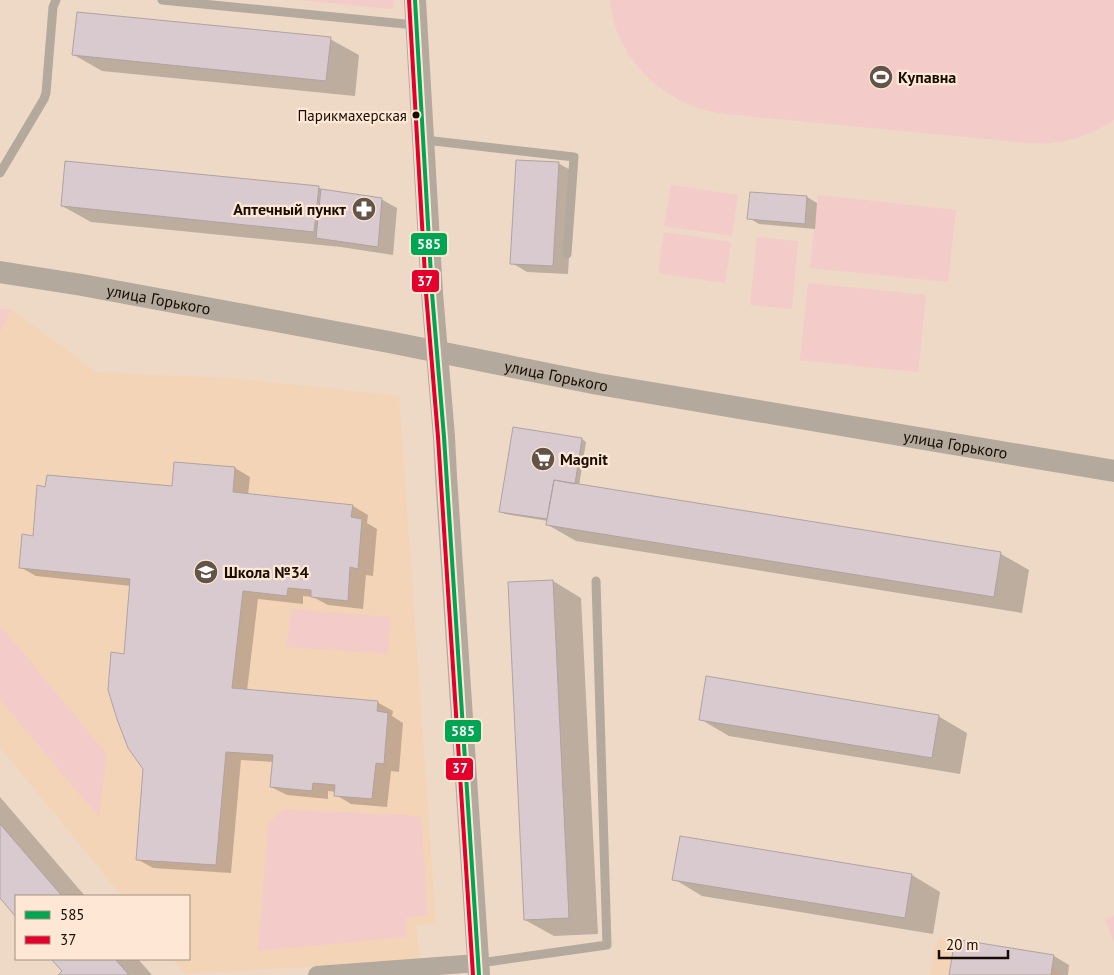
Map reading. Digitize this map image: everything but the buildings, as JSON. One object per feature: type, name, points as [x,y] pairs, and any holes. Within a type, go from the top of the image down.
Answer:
[{"type":"street","points":[[317,975],[478,969],[415,0]]},
{"type":"street","name":"улица Горького","points":[[0,272],[82,284],[598,384],[1114,472]]},
{"type":"lane","points":[[0,173],[46,93],[53,7],[56,0]]},
{"type":"lane","points":[[162,0],[416,25]]},
{"type":"lane","points":[[272,0],[272,11]]},
{"type":"lane","points":[[423,140],[574,157],[567,254]]},
{"type":"lane","points":[[478,969],[607,945],[596,581]]},
{"type":"shaded area","points":[[297,0],[393,0],[393,9]]},
{"type":"shaded area","name":"Купавна","points":[[610,0],[1114,0],[1114,120],[1093,132],[1079,137],[1049,143],[1029,143],[725,114],[705,110],[670,95],[646,76],[627,52],[620,38],[614,23]]},
{"type":"shaded area","points":[[671,185],[738,195],[732,236],[664,226]]},
{"type":"shaded area","points":[[818,195],[956,210],[948,282],[810,268]]},
{"type":"shaded area","points":[[664,232],[731,242],[725,283],[658,273]]},
{"type":"shaded area","points":[[757,237],[798,241],[792,309],[750,305]]},
{"type":"shaded area","points":[[808,283],[926,295],[918,372],[800,360]]},
{"type":"shaded area","points":[[0,309],[11,309],[0,333]]},
{"type":"shaded area","name":"Школа №34","points":[[11,309],[96,372],[243,379],[399,396],[436,924],[416,926],[420,960],[185,974],[174,960],[190,960],[190,895],[121,895],[0,747],[0,333]]},
{"type":"shaded area","points":[[292,609],[391,617],[388,654],[286,647]]},
{"type":"shaded area","points":[[0,625],[107,754],[99,817],[0,700]]},
{"type":"shaded area","points":[[283,809],[421,816],[428,915],[406,918],[406,937],[258,951],[268,823]]},
{"type":"shaded area","points":[[1114,916],[1114,942],[1105,919]]},
{"type":"shaded area","points":[[940,937],[1054,955],[1053,965],[1060,975],[930,975],[934,951]]},
{"type":"transit line","name":"37","points":[[409,0],[426,293],[438,437],[473,975]]},
{"type":"transit line","name":"585","points":[[415,0],[432,293],[444,437],[479,975]]},
{"type":"place","name":"Купавна","points":[[881,77]]},
{"type":"place","name":"Парикмахерская","points":[[416,115]]},
{"type":"place","name":"Аптечный пункт","points":[[364,209]]},
{"type":"place","name":"Magnit","points":[[543,459]]},
{"type":"place","name":"Школа №34","points":[[206,572]]}]
